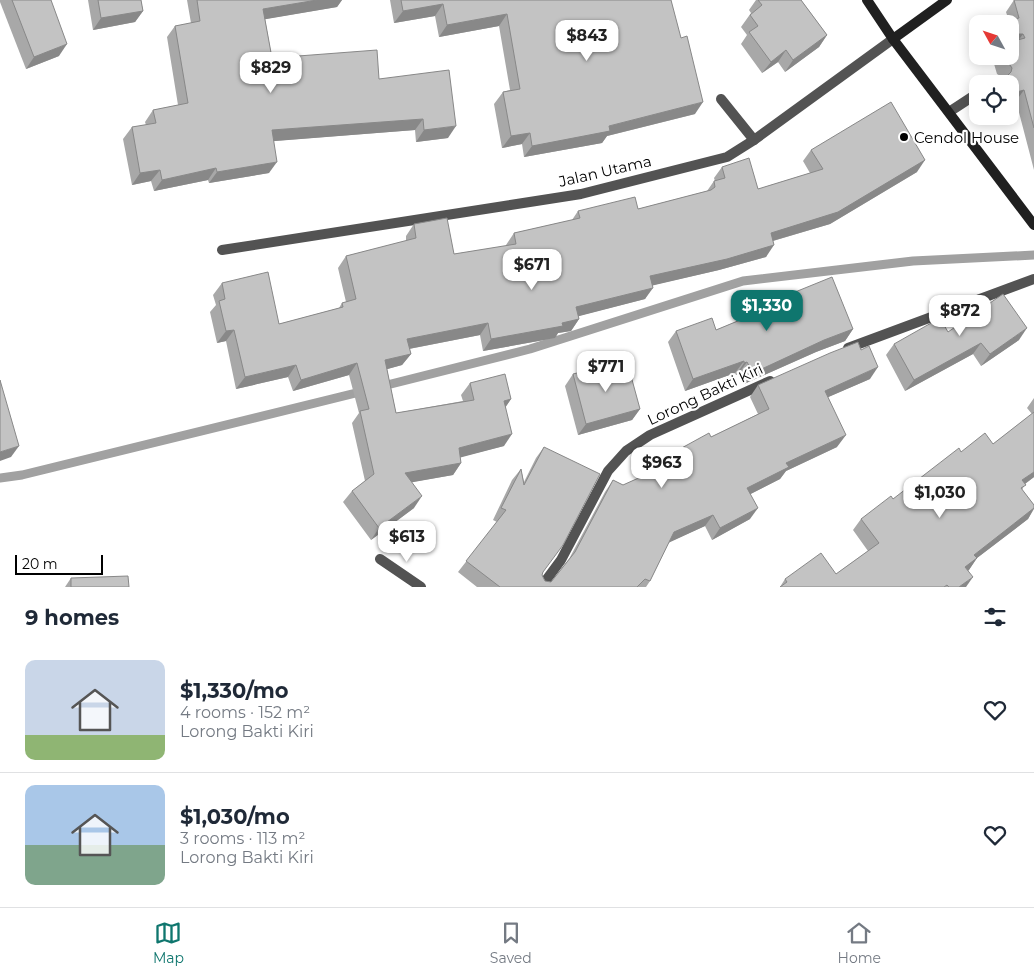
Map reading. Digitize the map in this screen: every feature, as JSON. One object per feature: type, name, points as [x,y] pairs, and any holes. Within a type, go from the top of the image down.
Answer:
[{"type":"main road","points":[[867,0],[893,39],[1034,225]]},
{"type":"main road","name":"Jalan Utama","points":[[893,39],[947,0]]},
{"type":"street","name":"Jalan Utama","points":[[222,250],[581,194],[727,157],[754,140],[893,39]]},
{"type":"street","points":[[721,99],[754,140]]},
{"type":"street","points":[[949,112],[969,99]]},
{"type":"street","points":[[838,352],[1034,279]]},
{"type":"street","name":"Lorong Bakti Kiri","points":[[541,587],[561,560],[608,471],[626,451],[650,435],[777,378]]},
{"type":"street","points":[[380,559],[421,587]]},
{"type":"building","points":[[12,0],[51,0],[67,44],[34,57]]},
{"type":"building","points":[[98,0],[141,0],[143,11],[101,18]]},
{"type":"building","points":[[197,0],[317,0],[263,9],[272,58],[377,50],[379,79],[449,70],[456,126],[424,130],[423,119],[272,130],[277,162],[217,172],[216,168],[162,180],[160,170],[140,173],[132,127],[156,123],[153,110],[188,103],[175,26],[200,21]]},
{"type":"building","points":[[401,0],[671,0],[681,38],[687,36],[703,102],[609,126],[610,131],[532,146],[530,133],[511,136],[503,92],[520,89],[507,14],[447,25],[443,4],[403,11]]},
{"type":"building","points":[[758,0],[801,0],[827,35],[793,60],[786,50],[771,62],[749,32],[758,26],[750,15],[762,5]]},
{"type":"building","points":[[1014,0],[1034,0],[1034,128],[1024,90],[1019,91],[1019,75],[1008,75],[1012,68],[1010,65],[1019,65],[1019,40],[1025,38],[1023,34],[1019,34],[1018,15]]},
{"type":"building","points":[[891,102],[925,160],[838,212],[771,233],[774,245],[727,259],[650,276],[653,288],[576,307],[579,319],[562,323],[563,326],[491,339],[488,323],[407,339],[411,354],[385,360],[396,413],[474,400],[470,383],[505,374],[511,399],[504,401],[512,434],[459,448],[461,463],[405,473],[422,496],[379,528],[352,491],[374,474],[360,411],[369,409],[357,363],[301,380],[296,365],[245,377],[234,330],[226,331],[219,301],[225,299],[222,283],[268,272],[279,324],[343,307],[342,303],[356,299],[346,256],[416,238],[414,224],[447,218],[454,254],[516,244],[514,233],[580,218],[578,211],[635,197],[638,209],[711,190],[715,187],[714,181],[725,178],[722,167],[749,158],[758,189],[823,169],[811,150]]},
{"type":"building","points":[[832,277],[853,329],[824,340],[753,373],[747,362],[744,363],[744,361],[693,379],[676,331],[712,318],[716,330],[774,306],[773,301]]},
{"type":"building","points":[[1003,294],[1027,328],[990,354],[981,343],[914,380],[894,344],[940,318],[948,332]]},
{"type":"building","points":[[858,342],[861,350],[869,346],[878,367],[825,391],[846,435],[786,463],[789,467],[747,488],[758,508],[720,528],[713,515],[674,532],[650,581],[645,579],[637,587],[500,587],[466,561],[506,510],[501,508],[521,469],[524,485],[544,447],[600,474],[563,545],[543,572],[542,575],[545,581],[551,582],[575,552],[613,480],[623,485],[683,458],[678,450],[709,433],[711,437],[769,409],[758,385]]},
{"type":"building","points":[[613,364],[614,369],[628,365],[640,409],[586,424],[573,374]]},
{"type":"building","points":[[0,380],[19,446],[0,452]]},
{"type":"building","points":[[1034,412],[1034,472],[1022,480],[1026,485],[1021,488],[1034,505],[1034,508],[974,555],[977,558],[965,567],[973,577],[959,587],[949,587],[947,585],[944,587],[780,587],[787,582],[785,579],[821,553],[836,574],[879,543],[861,519],[891,496],[893,499],[959,448],[961,452],[985,433],[993,444]]},
{"type":"building","points":[[128,576],[129,587],[71,587],[71,578]]},
{"type":"waterway","points":[[379,387],[530,349],[743,281],[913,261],[1034,255]]},
{"type":"waterway","points":[[0,478],[22,475],[364,391]]},
{"type":"place","name":"Cendol House","points":[[904,137]]}]
